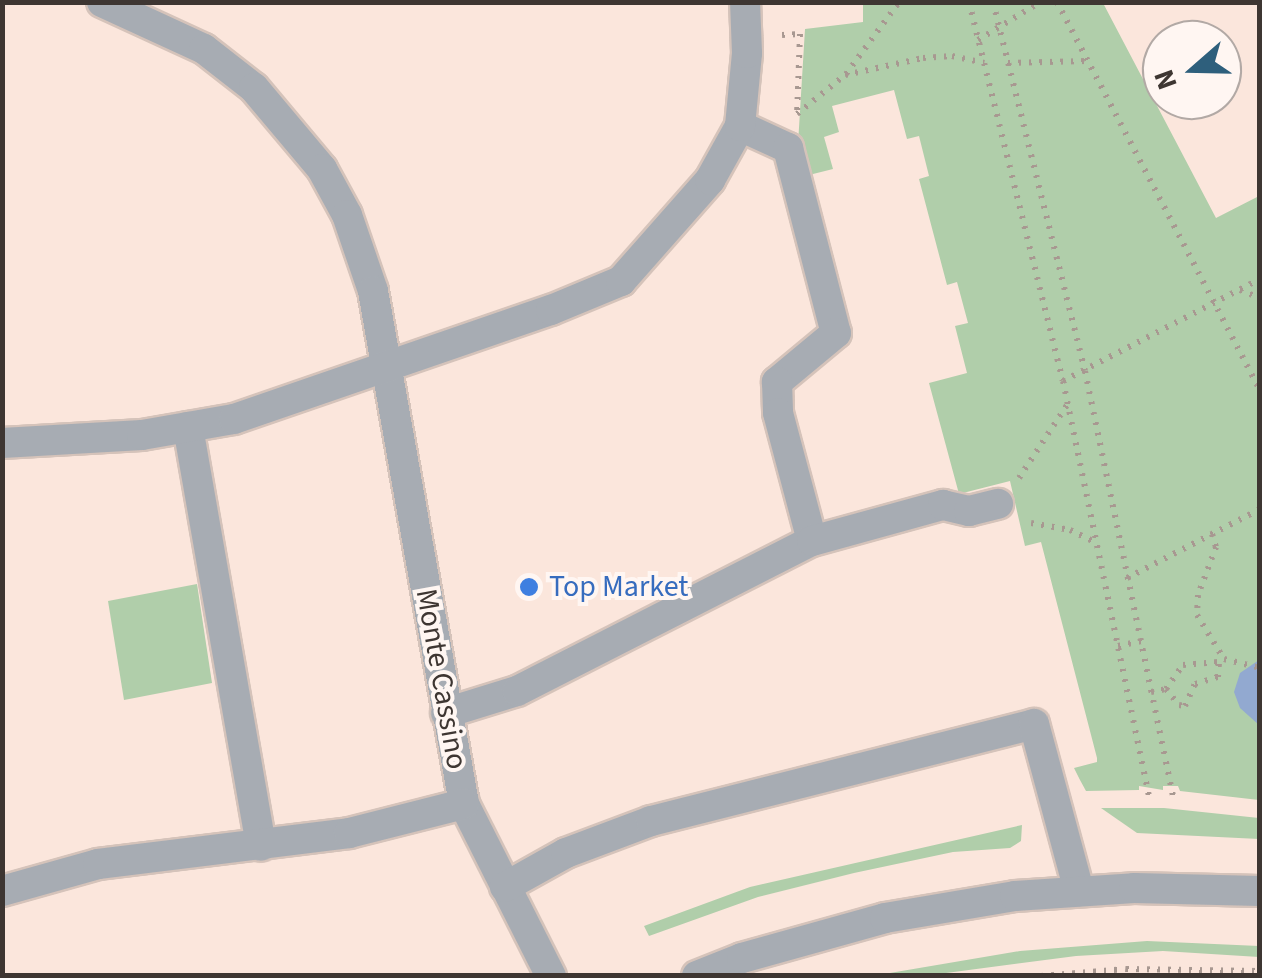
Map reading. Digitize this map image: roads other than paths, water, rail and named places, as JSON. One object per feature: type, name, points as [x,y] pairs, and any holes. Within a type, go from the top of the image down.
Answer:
[{"type":"street","name":"Monte Cassino","points":[[102,2],[204,49],[254,88],[322,169],[363,253],[464,804],[551,976]]},
{"type":"street","points":[[2,443],[142,435],[234,419],[552,310],[621,281],[710,180],[740,126],[745,2]]},
{"type":"street","points":[[740,126],[788,148],[836,332],[777,382],[778,413],[812,541]]},
{"type":"street","points":[[188,427],[261,846]]},
{"type":"street","points":[[446,713],[517,691],[812,541],[943,505],[970,511],[998,504]]},
{"type":"street","points":[[505,887],[566,852],[650,822],[1034,724],[1079,891]]},
{"type":"street","points":[[2,891],[98,864],[349,834],[464,804]]},
{"type":"street","points":[[697,976],[742,958],[885,918],[1015,896],[1185,887],[1260,891]]},
{"type":"water","points":[[1260,660],[1259,725],[1240,708],[1234,692],[1240,673]]},
{"type":"place","name":"Top Market","points":[[529,587]]}]
